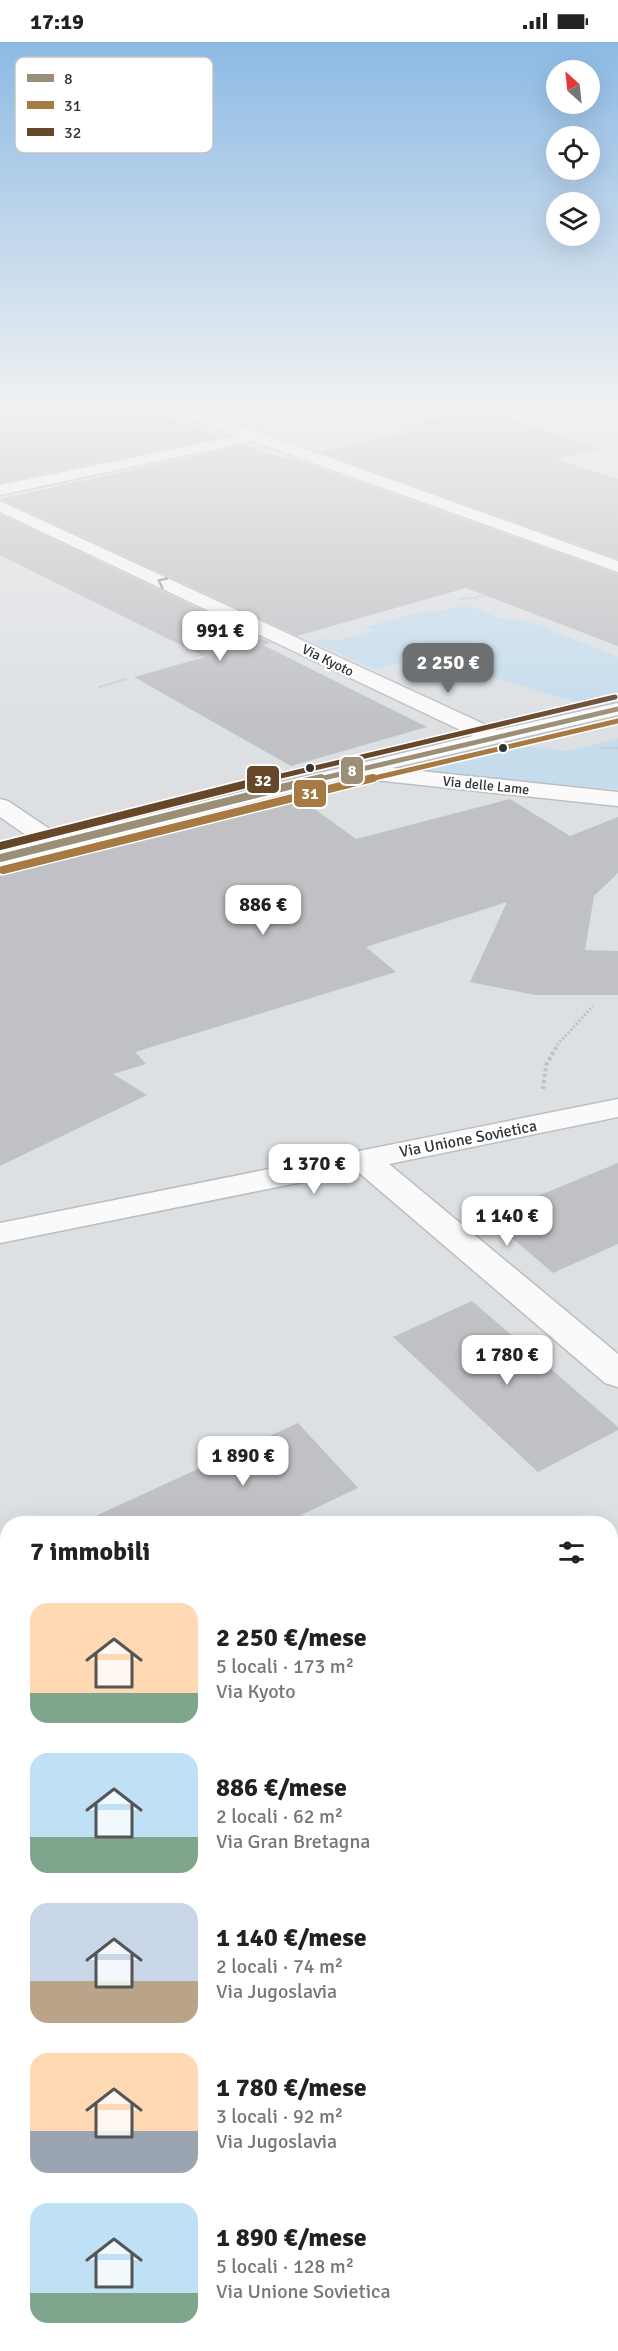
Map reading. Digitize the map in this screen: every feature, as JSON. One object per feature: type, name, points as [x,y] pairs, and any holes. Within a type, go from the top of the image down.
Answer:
[{"type":"street","name":"Via Kyoto","points":[[14,513],[493,737]]},
{"type":"street","points":[[466,513],[618,567]]},
{"type":"street","points":[[0,858],[354,770],[618,710]]},
{"type":"street","name":"Via delle Lame","points":[[354,770],[618,799]]},
{"type":"street","points":[[0,806],[56,844]]},
{"type":"street","name":"Via Unione Sovietica","points":[[0,1233],[618,1108]]},
{"type":"street","points":[[363,1159],[618,1374]]},
{"type":"path","points":[[459,599],[475,598],[593,559]]},
{"type":"path","points":[[99,687],[127,679]]},
{"type":"path","points":[[543,1092],[541,1078],[546,1058],[593,1006]]},
{"type":"shaded area","points":[[466,604],[503,619],[528,621],[618,657],[618,692],[577,702],[420,656],[376,670],[311,641],[322,639],[335,641],[375,630],[363,628],[428,610],[430,613]]},
{"type":"shaded area","points":[[618,739],[618,789],[413,773],[529,746],[565,751]]},
{"type":"building","points":[[30,513],[446,513],[618,574],[618,646],[466,588],[297,636]]},
{"type":"building","points":[[489,513],[618,513],[618,559]]},
{"type":"building","points":[[0,514],[271,643],[263,645],[427,727],[291,766],[134,677],[205,657],[0,555]]},
{"type":"building","points":[[298,797],[356,839],[510,799],[570,836],[618,817],[618,873],[594,896],[585,950],[618,951],[618,995],[535,995],[470,982],[507,902],[366,947],[396,972],[135,1052],[146,1064],[113,1074],[147,1095],[0,1166],[0,876]]},
{"type":"building","points":[[618,1163],[618,1244],[553,1273],[487,1217]]},
{"type":"building","points":[[472,1301],[618,1427],[618,1430],[538,1472],[393,1337]]},
{"type":"building","points":[[298,1423],[358,1488],[299,1516],[95,1516]]},
{"type":"transit line","name":"32","points":[[0,846],[350,758],[615,697]]},
{"type":"transit line","name":"8","points":[[0,858],[353,770],[618,709]]},
{"type":"transit line","name":"31","points":[[3,870],[356,782],[618,721]]}]
